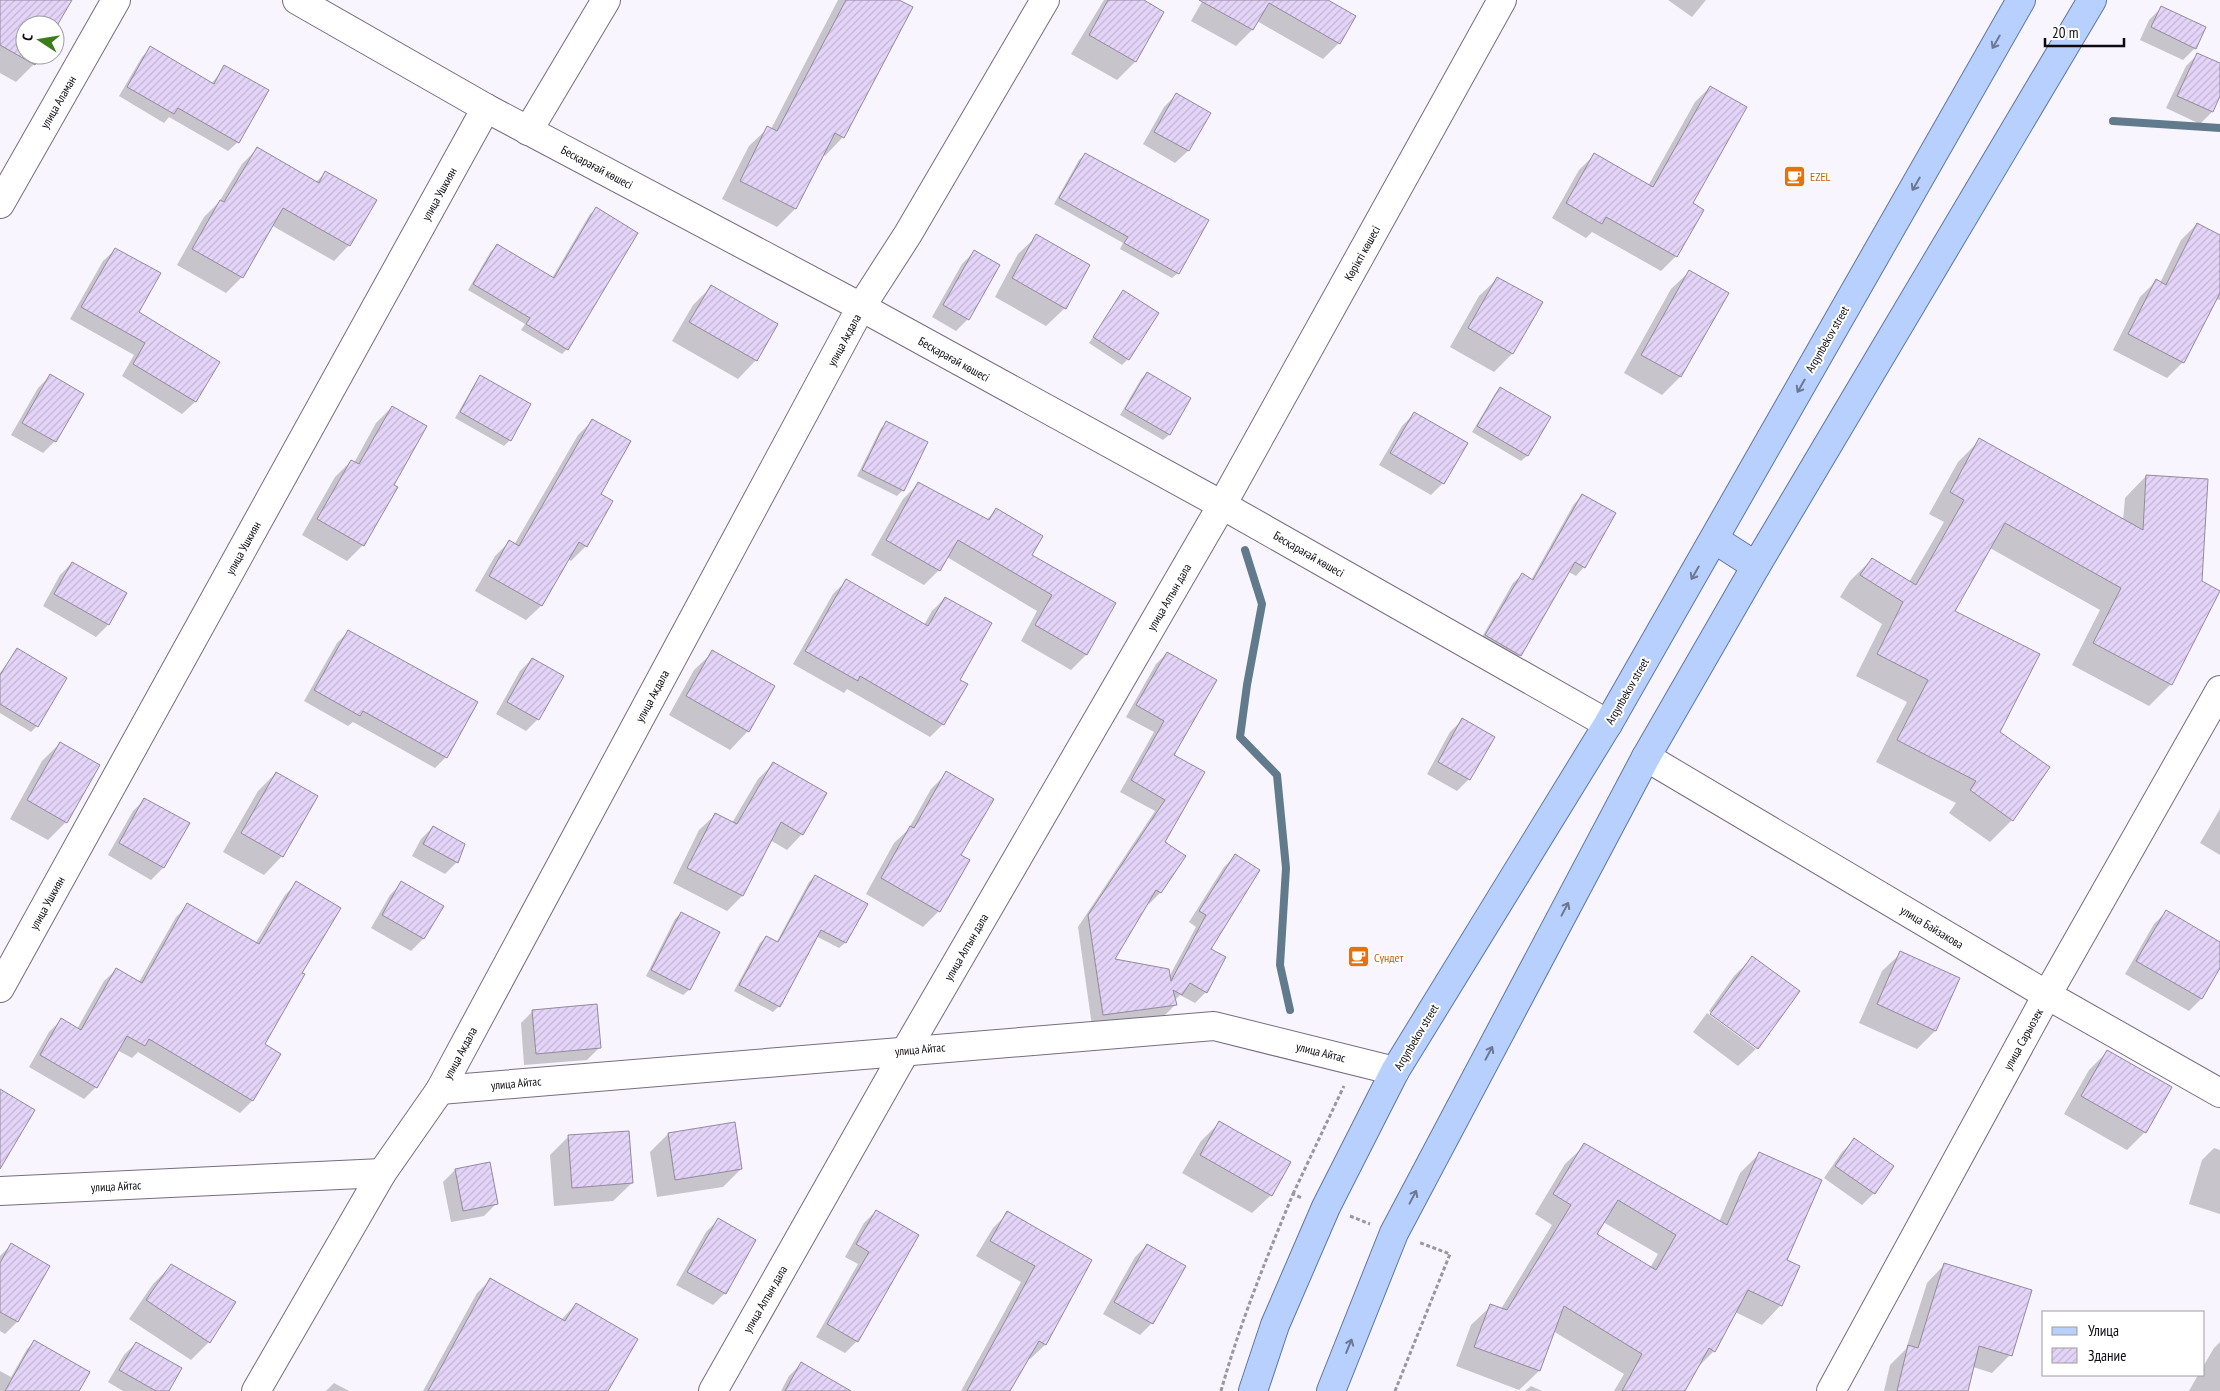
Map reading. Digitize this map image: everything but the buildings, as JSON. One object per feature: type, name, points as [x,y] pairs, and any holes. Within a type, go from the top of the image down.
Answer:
[{"type":"main road","name":"Arqynbekov street","points":[[1253,1391],[1274,1325],[1326,1207],[1395,1071],[1608,724],[2020,0]]},
{"type":"main road","points":[[1331,1391],[1394,1232],[1646,757],[1756,566],[2092,0]]},
{"type":"main road","points":[[1714,539],[1756,566]]},
{"type":"street","name":"улица Аламан","points":[[0,204],[116,0]]},
{"type":"street","name":"Бесқарағай көшесі","points":[[297,0],[528,131],[861,307],[1222,505],[1608,724]]},
{"type":"street","points":[[528,131],[606,0]]},
{"type":"street","name":"улица Акдала","points":[[256,1391],[382,1173],[440,1090],[861,307],[908,234],[1045,0]]},
{"type":"street","name":"Көрікті көшесі","points":[[1222,505],[1502,0]]},
{"type":"street","name":"улица Ушкиян","points":[[0,988],[486,108]]},
{"type":"street","name":"улица Алтын дала","points":[[713,1391],[906,1050],[1222,505]]},
{"type":"street","name":"улица Сарыозек","points":[[1830,1391],[2047,995],[2220,690]]},
{"type":"street","name":"улица Байзакова","points":[[1646,757],[2047,995],[2220,1093]]},
{"type":"street","name":"улица Айтас","points":[[440,1090],[1214,1026],[1395,1071]]},
{"type":"street","name":"улица Айтас","points":[[0,1192],[382,1173]]},
{"type":"path","points":[[1221,1391],[1234,1347],[1261,1273],[1293,1194],[1356,1061]]},
{"type":"path","points":[[1293,1194],[1450,1254],[1395,1391]]},
{"type":"waterway","points":[[2113,121],[2220,128]]},
{"type":"waterway","points":[[1245,550],[1262,604],[1247,685],[1240,737],[1277,775],[1286,868],[1280,965],[1290,1010]]},
{"type":"place","name":"EZEL","points":[[1794,176]]},
{"type":"place","name":"Сүндет","points":[[1358,957]]}]
